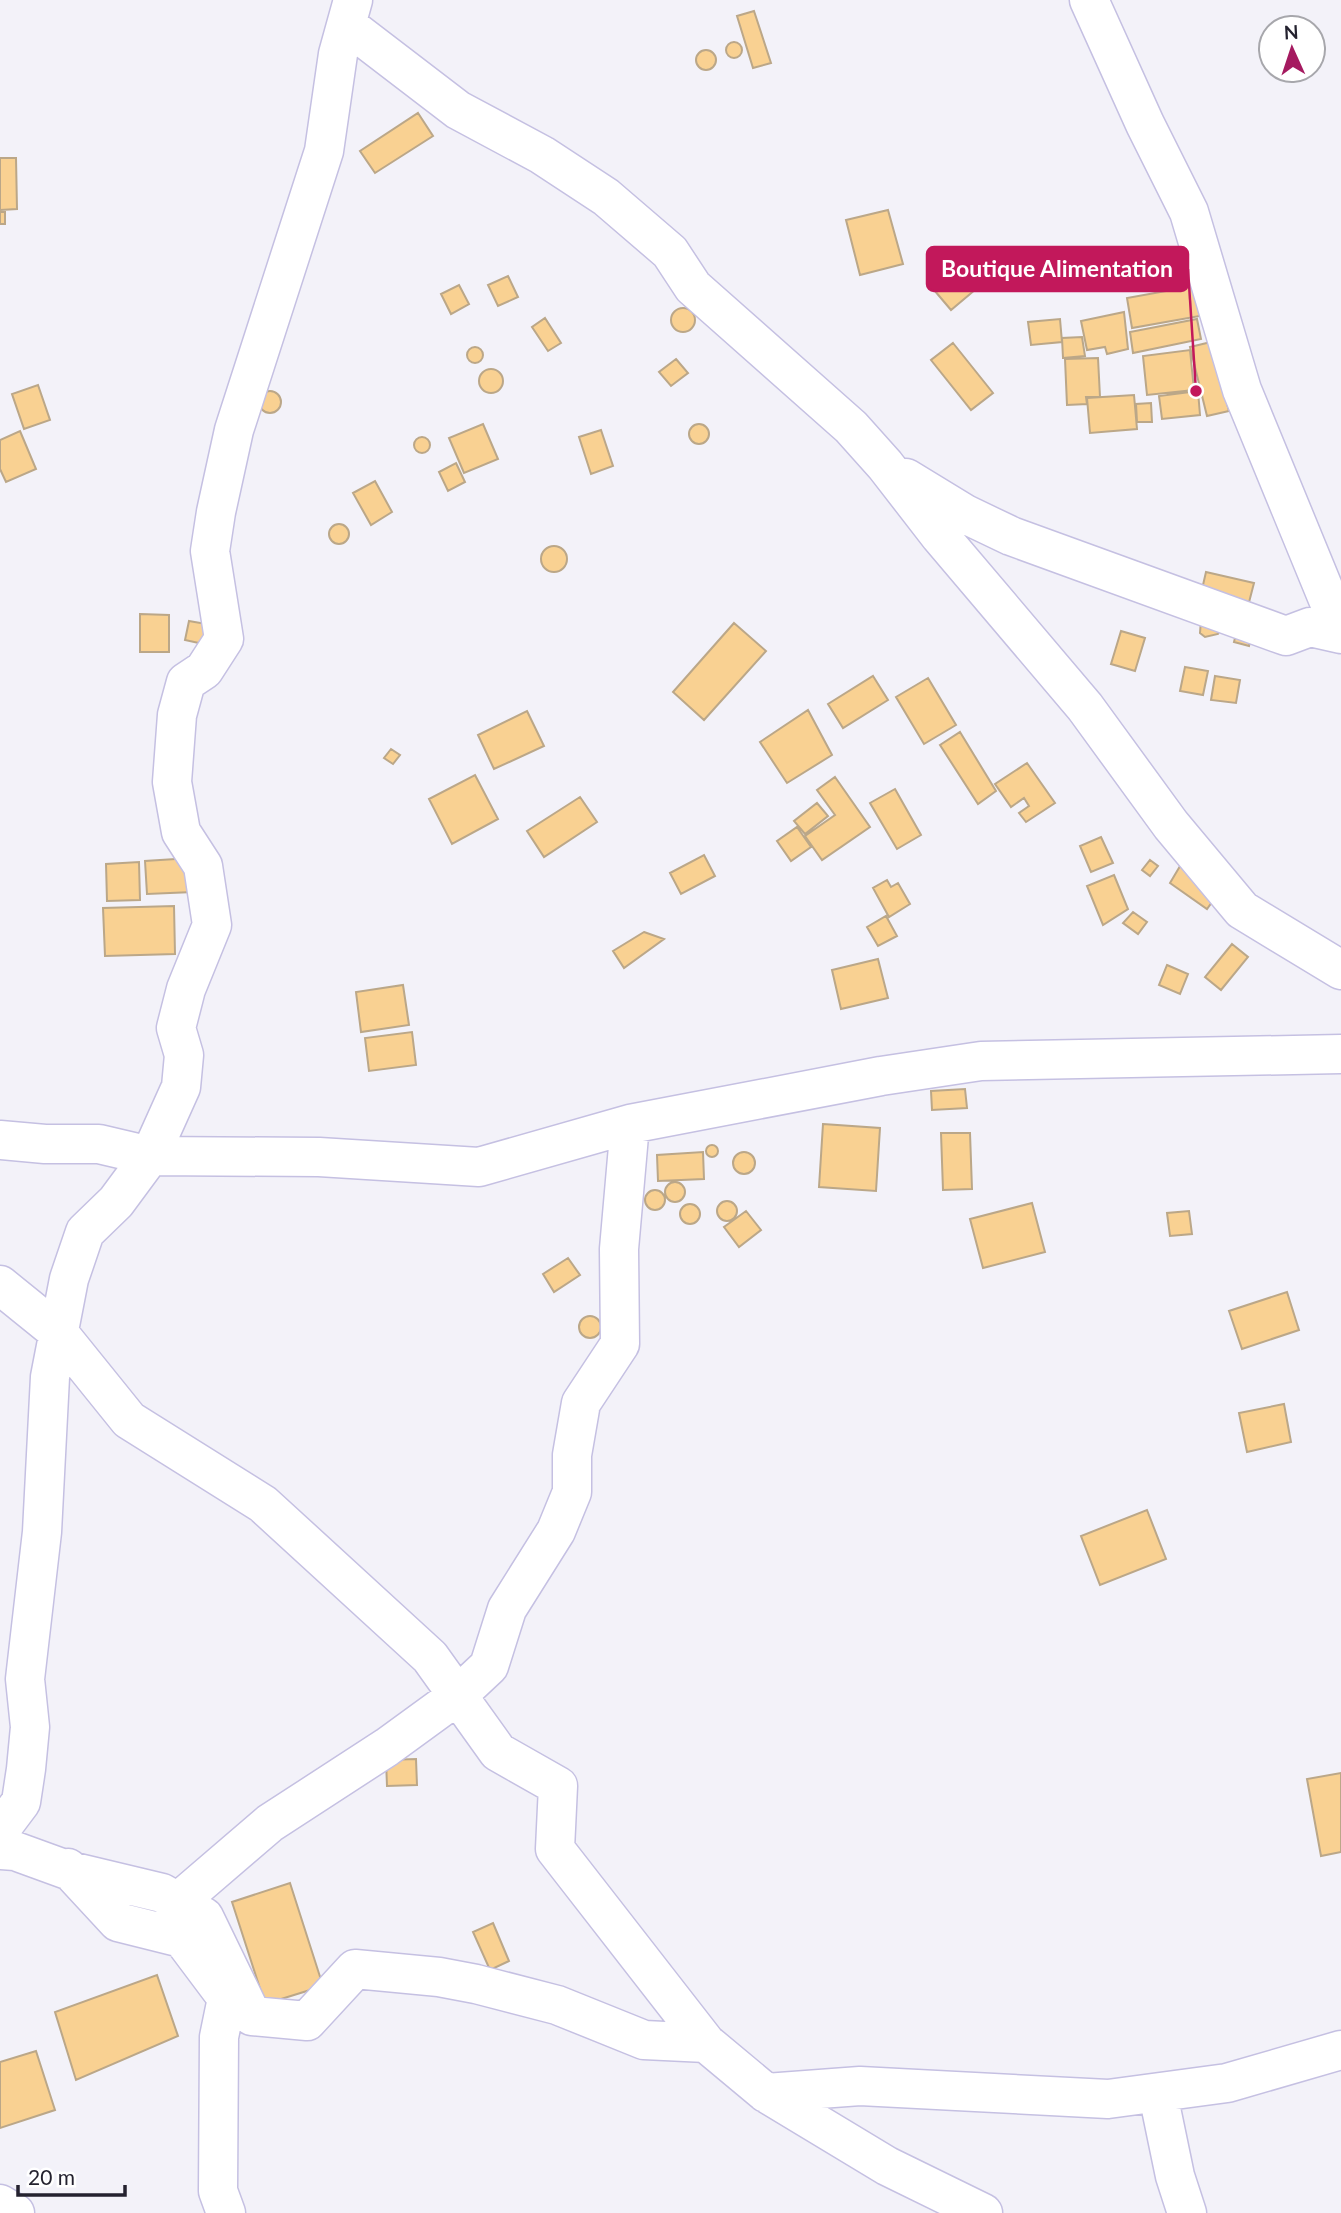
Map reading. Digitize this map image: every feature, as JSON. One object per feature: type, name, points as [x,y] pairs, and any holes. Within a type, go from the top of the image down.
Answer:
[{"type":"street","points":[[1089,0],[1139,112],[1189,212],[1242,390],[1341,633]]},
{"type":"street","points":[[706,2043],[644,2040],[557,2005],[439,1976],[355,1969],[307,2021],[252,2016],[204,1917],[162,1893],[70,1871],[15,1851],[2,1825],[21,1802],[26,1769],[30,1727],[25,1679],[42,1532],[50,1377],[58,1332],[69,1279],[85,1232],[116,1202],[150,1156],[181,1087],[184,1055],[177,1028],[186,989],[212,925],[203,866],[181,832],[174,794],[173,750],[177,715],[186,682],[204,670],[224,639],[210,551],[216,512],[234,430],[324,151],[334,78],[350,12],[457,110],[542,155],[606,197],[670,252],[693,287],[851,427],[885,465],[940,536],[1085,708],[1171,825],[1242,910],[1341,970]]},
{"type":"street","points":[[885,465],[965,514],[1011,536],[1136,584],[1286,636],[1310,627],[1341,633]]},
{"type":"street","points":[[0,1140],[45,1144],[99,1144],[150,1156],[319,1157],[479,1167],[630,1124],[881,1076],[981,1061],[1341,1054]]},
{"type":"street","points":[[178,1902],[270,1823],[387,1747],[457,1696],[489,1666],[507,1609],[555,1531],[572,1493],[572,1455],[580,1403],[620,1344],[620,1249],[630,1124]]},
{"type":"street","points":[[0,1285],[58,1332],[129,1420],[262,1504],[430,1657],[498,1752],[558,1786],[555,1849],[706,2043],[766,2093],[887,2166],[984,2213]]},
{"type":"street","points":[[70,1871],[118,1922],[182,1938],[227,1998],[219,2037],[218,2190],[226,2213]]},
{"type":"street","points":[[766,2093],[860,2087],[1108,2099],[1227,2083],[1341,2050]]},
{"type":"street","points":[[1157,2094],[1175,2176],[1187,2213]]},
{"type":"street","points":[[0,2204],[15,2213]]},
{"type":"building","points":[[754,11],[771,63],[753,68],[737,16]]},
{"type":"building","points":[[734,42],[742,50],[734,58],[726,50]]},
{"type":"building","points":[[706,50],[713,53],[716,60],[713,67],[706,70],[699,67],[696,60],[699,53]]},
{"type":"building","points":[[418,113],[433,136],[375,173],[360,151]]},
{"type":"building","points":[[0,158],[16,158],[17,209],[0,210]]},
{"type":"building","points":[[888,210],[903,264],[860,275],[846,220]]},
{"type":"building","points":[[0,212],[5,212],[5,224],[0,224]]},
{"type":"building","points":[[966,253],[988,279],[951,310],[929,284]]},
{"type":"building","points":[[508,276],[518,297],[498,306],[488,285]]},
{"type":"building","points":[[1205,284],[1211,314],[1132,328],[1127,298]]},
{"type":"building","points":[[459,285],[469,304],[451,314],[441,294]]},
{"type":"building","points":[[683,308],[692,311],[695,320],[692,329],[683,332],[674,329],[671,320],[674,311]]},
{"type":"building","points":[[1124,312],[1128,349],[1107,354],[1105,347],[1087,350],[1081,321]]},
{"type":"building","points":[[545,318],[561,343],[548,351],[532,327]]},
{"type":"building","points":[[1060,319],[1062,342],[1031,345],[1028,322]]},
{"type":"building","points":[[1197,319],[1201,339],[1133,353],[1130,332]]},
{"type":"building","points":[[1082,337],[1085,356],[1063,358],[1062,338]]},
{"type":"building","points":[[1211,342],[1229,411],[1207,416],[1190,347]]},
{"type":"building","points":[[953,343],[993,393],[971,410],[931,360]]},
{"type":"building","points":[[475,347],[481,349],[481,361],[475,363],[469,361],[467,355],[469,349]]},
{"type":"building","points":[[1190,350],[1194,390],[1147,395],[1143,356]]},
{"type":"building","points":[[1098,358],[1100,397],[1086,397],[1087,404],[1067,405],[1065,359]]},
{"type":"building","points":[[676,359],[688,373],[671,386],[659,372]]},
{"type":"building","points":[[491,369],[502,376],[503,381],[496,392],[491,393],[480,386],[479,381],[486,370]]},
{"type":"building","points":[[38,385],[50,420],[24,429],[12,394]]},
{"type":"building","points":[[270,391],[278,394],[281,402],[278,410],[270,413],[262,410],[259,402],[262,394]]},
{"type":"building","points":[[1198,391],[1200,415],[1162,419],[1159,396]]},
{"type":"building","points":[[1134,395],[1137,429],[1090,433],[1087,398]]},
{"type":"building","points":[[1151,403],[1152,422],[1137,422],[1136,404]]},
{"type":"building","points":[[483,424],[498,459],[464,473],[449,438]]},
{"type":"building","points":[[695,424],[703,424],[709,434],[703,444],[695,444],[689,438],[689,430]]},
{"type":"building","points":[[601,430],[613,466],[591,474],[579,437]]},
{"type":"building","points":[[20,431],[36,469],[6,482],[0,469],[0,440]]},
{"type":"building","points":[[419,437],[425,437],[430,445],[428,451],[419,453],[414,448],[414,442]]},
{"type":"building","points":[[456,463],[465,482],[448,491],[439,472]]},
{"type":"building","points":[[375,481],[392,512],[371,525],[353,493]]},
{"type":"building","points":[[339,524],[346,527],[349,534],[346,541],[339,544],[332,541],[329,534],[332,527]]},
{"type":"building","points":[[554,546],[563,550],[567,559],[563,568],[554,572],[545,568],[541,559],[545,550]]},
{"type":"building","points":[[1206,572],[1254,583],[1247,610],[1200,598]]},
{"type":"building","points":[[140,614],[169,615],[169,652],[140,652]]},
{"type":"building","points":[[1201,620],[1221,628],[1218,634],[1205,637],[1200,633]]},
{"type":"building","points":[[189,621],[212,625],[208,645],[185,640]]},
{"type":"building","points":[[734,623],[766,651],[704,720],[673,692]]},
{"type":"building","points":[[1238,626],[1253,630],[1249,646],[1234,642]]},
{"type":"building","points":[[1121,631],[1145,638],[1135,671],[1111,664]]},
{"type":"building","points":[[1185,667],[1208,671],[1203,695],[1180,691]]},
{"type":"building","points":[[873,676],[888,700],[843,728],[828,704]]},
{"type":"building","points":[[1215,676],[1240,680],[1236,703],[1211,700]]},
{"type":"building","points":[[928,678],[956,725],[924,744],[896,697]]},
{"type":"building","points":[[808,710],[832,755],[787,783],[760,742]]},
{"type":"building","points":[[527,711],[544,746],[494,769],[478,735]]},
{"type":"building","points":[[960,732],[996,791],[978,804],[940,745]]},
{"type":"building","points":[[391,749],[400,755],[393,764],[384,758]]},
{"type":"building","points":[[1027,763],[1055,803],[1026,822],[1019,813],[1029,806],[1024,798],[1011,807],[995,784]]},
{"type":"building","points":[[475,775],[498,819],[452,844],[429,799]]},
{"type":"building","points":[[835,777],[870,827],[822,860],[805,836],[835,815],[817,790]]},
{"type":"building","points":[[895,789],[921,835],[897,849],[870,803]]},
{"type":"building","points":[[580,797],[597,822],[544,857],[527,831]]},
{"type":"building","points":[[817,803],[828,816],[805,834],[794,821]]},
{"type":"building","points":[[797,827],[811,847],[791,861],[777,841]]},
{"type":"building","points":[[1101,837],[1113,863],[1091,872],[1080,846]]},
{"type":"building","points":[[704,855],[715,876],[681,894],[670,873]]},
{"type":"building","points":[[1186,856],[1222,888],[1207,909],[1170,883]]},
{"type":"building","points":[[191,858],[193,892],[147,894],[145,861]]},
{"type":"building","points":[[1150,860],[1158,866],[1150,876],[1142,870]]},
{"type":"building","points":[[139,862],[140,900],[107,901],[106,864]]},
{"type":"building","points":[[1114,875],[1128,909],[1103,925],[1087,886]]},
{"type":"building","points":[[887,880],[891,887],[898,883],[910,904],[889,917],[873,888]]},
{"type":"building","points":[[174,906],[175,954],[105,956],[103,908]]},
{"type":"building","points":[[1133,912],[1147,922],[1138,934],[1123,923]]},
{"type":"building","points":[[886,916],[897,936],[878,946],[867,927]]},
{"type":"building","points":[[644,932],[664,939],[624,968],[613,951]]},
{"type":"building","points":[[1232,944],[1248,957],[1221,990],[1205,977]]},
{"type":"building","points":[[878,959],[888,998],[841,1009],[832,970]]},
{"type":"building","points":[[1167,965],[1188,974],[1180,994],[1159,985]]},
{"type":"building","points":[[403,985],[409,1025],[361,1032],[356,992]]},
{"type":"building","points":[[412,1032],[416,1065],[369,1071],[365,1038]]},
{"type":"building","points":[[965,1089],[967,1108],[932,1110],[931,1091]]},
{"type":"building","points":[[823,1124],[880,1128],[876,1191],[819,1187]]},
{"type":"building","points":[[941,1133],[970,1133],[972,1189],[943,1190]]},
{"type":"building","points":[[707,1146],[717,1146],[717,1156],[707,1156]]},
{"type":"building","points":[[703,1152],[704,1179],[658,1181],[657,1155]]},
{"type":"building","points":[[744,1152],[752,1155],[755,1163],[752,1171],[744,1174],[736,1171],[733,1163],[736,1155]]},
{"type":"building","points":[[675,1182],[682,1185],[685,1192],[682,1199],[675,1202],[668,1199],[665,1192],[668,1185]]},
{"type":"building","points":[[655,1190],[662,1193],[665,1200],[662,1207],[655,1210],[648,1207],[645,1200],[648,1193]]},
{"type":"building","points":[[727,1201],[734,1204],[737,1211],[734,1218],[727,1221],[720,1218],[717,1211],[720,1204]]},
{"type":"building","points":[[1032,1203],[1045,1252],[983,1268],[970,1219]]},
{"type":"building","points":[[686,1204],[694,1204],[700,1214],[694,1224],[686,1224],[680,1218],[680,1210]]},
{"type":"building","points":[[746,1211],[761,1230],[739,1247],[724,1227]]},
{"type":"building","points":[[1189,1211],[1192,1234],[1170,1236],[1167,1213]]},
{"type":"building","points":[[568,1258],[580,1275],[554,1292],[543,1274]]},
{"type":"building","points":[[1287,1292],[1299,1330],[1242,1349],[1229,1311]]},
{"type":"building","points":[[590,1316],[598,1319],[601,1327],[598,1335],[590,1338],[582,1335],[579,1327],[582,1319]]},
{"type":"building","points":[[1284,1404],[1291,1442],[1247,1452],[1239,1413]]},
{"type":"building","points":[[1147,1510],[1166,1559],[1100,1585],[1081,1536]]},
{"type":"building","points":[[416,1759],[417,1785],[387,1786],[386,1760]]},
{"type":"building","points":[[1341,1773],[1341,1852],[1321,1856],[1307,1779]]},
{"type":"building","points":[[290,1883],[323,1986],[265,2004],[232,1902]]},
{"type":"building","points":[[493,1923],[509,1961],[490,1970],[473,1932]]},
{"type":"building","points":[[157,1975],[178,2036],[76,2080],[55,2012]]},
{"type":"building","points":[[36,2051],[55,2110],[0,2128],[0,2062]]},
{"type":"place","name":"Boutique Alimentation","points":[[1196,391]]}]
